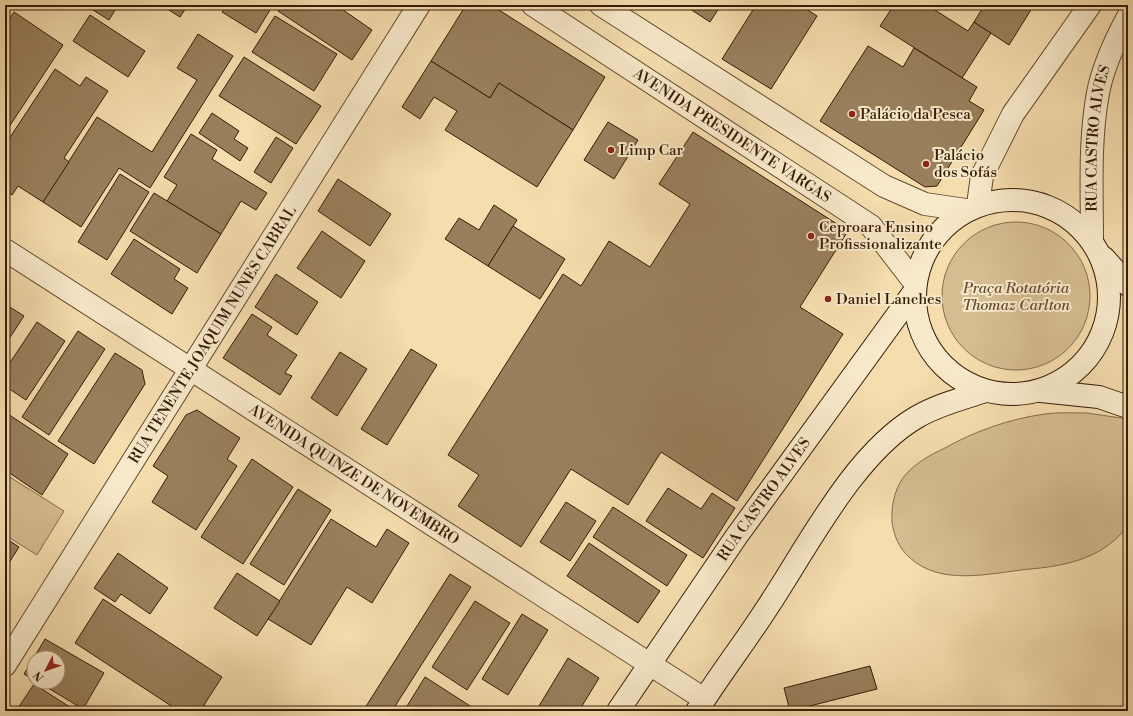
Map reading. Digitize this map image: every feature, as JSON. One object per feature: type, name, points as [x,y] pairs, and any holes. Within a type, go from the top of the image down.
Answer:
[{"type":"street","name":"RUA TENENTE JOAQUIM NUNES CABRAL","points":[[5,665],[419,5]]},
{"type":"street","name":"AVENIDA PRESIDENTE VARGAS","points":[[533,5],[871,226],[915,288]]},
{"type":"street","points":[[601,5],[884,186],[925,204],[972,207],[1003,199],[1029,200],[1053,208],[1075,222],[1128,285]]},
{"type":"street","points":[[1090,5],[1013,114],[982,176],[972,207],[947,223],[932,240],[921,260],[915,288],[918,324],[932,354],[956,377],[985,391],[1012,395],[1040,391],[1099,397],[1128,408]]},
{"type":"street","name":"RUA CASTRO ALVES","points":[[1095,246],[1092,138],[1098,91],[1112,47],[1128,17]]},
{"type":"street","points":[[1040,391],[1066,380],[1088,360],[1102,336],[1110,308],[1108,279],[1095,246]]},
{"type":"street","name":"AVENIDA QUINZE DE NOVEMBRO","points":[[5,250],[649,663],[701,705]]},
{"type":"street","name":"RUA CASTRO ALVES","points":[[618,711],[736,536],[915,288]]},
{"type":"street","points":[[701,705],[765,611],[839,497],[864,462],[888,438],[917,416],[985,391]]},
{"type":"green space","name":"Praça Rotatória Thomaz Carlton","points":[[1016,222],[1030,224],[1051,231],[1063,239],[1073,249],[1084,268],[1090,296],[1088,310],[1081,331],[1073,343],[1063,353],[1044,364],[1016,370],[1002,368],[981,361],[969,353],[959,343],[948,324],[942,296],[944,282],[951,261],[959,249],[969,239],[988,228]]},
{"type":"green space","points":[[1050,413],[1087,413],[1128,419],[1128,525],[1109,545],[1085,558],[1058,565],[1044,568],[966,576],[936,572],[922,566],[902,550],[896,537],[892,522],[893,502],[897,489],[904,477],[920,462],[980,431],[1018,419]]},
{"type":"green space","points":[[5,474],[64,511],[37,555],[5,535]]},
{"type":"building","points":[[85,5],[118,5],[109,20]]},
{"type":"building","points":[[161,5],[188,5],[180,17]]},
{"type":"building","points":[[226,5],[273,5],[256,33],[222,12]]},
{"type":"building","points":[[282,5],[336,5],[372,30],[352,60],[278,11]]},
{"type":"building","points":[[466,5],[491,5],[605,77],[573,130],[499,83],[490,98],[431,61]]},
{"type":"building","points":[[684,5],[721,5],[710,22]]},
{"type":"building","points":[[756,5],[800,5],[817,16],[771,89],[722,59]]},
{"type":"building","points":[[894,5],[927,5],[968,31],[974,22],[991,33],[962,78],[880,26]]},
{"type":"building","points":[[975,5],[1034,5],[1009,45],[974,22],[982,9]]},
{"type":"building","points":[[14,12],[63,45],[5,133],[5,26]]},
{"type":"building","points":[[90,15],[145,51],[128,77],[73,41]]},
{"type":"building","points":[[275,16],[337,54],[314,91],[252,52]]},
{"type":"building","points":[[198,34],[233,56],[150,188],[119,168],[81,227],[43,202],[97,117],[152,152],[197,80],[177,68]]},
{"type":"building","points":[[868,46],[903,67],[914,48],[977,87],[969,101],[984,110],[937,186],[925,187],[820,121]]},
{"type":"building","points":[[244,57],[321,106],[296,144],[219,96]]},
{"type":"building","points":[[431,61],[490,98],[499,83],[573,130],[537,187],[445,130],[457,111],[434,97],[420,119],[402,107]]},
{"type":"building","points":[[55,69],[80,86],[86,77],[108,91],[64,158],[69,162],[43,202],[18,186],[12,195],[5,190],[5,145]]},
{"type":"building","points":[[212,113],[239,131],[234,139],[248,148],[240,161],[199,133]]},
{"type":"building","name":"Limp Car","points":[[608,122],[638,140],[614,179],[584,160]]},
{"type":"building","points":[[693,132],[848,231],[800,307],[843,334],[737,501],[661,452],[628,505],[571,469],[521,547],[458,506],[479,475],[448,455],[563,274],[581,286],[609,241],[650,267],[690,204],[659,184]]},
{"type":"building","points":[[191,134],[217,150],[212,159],[267,193],[256,210],[241,201],[221,234],[167,201],[177,185],[164,177]]},
{"type":"building","points":[[276,137],[293,148],[271,183],[254,172]]},
{"type":"building","points":[[120,174],[149,192],[107,260],[78,242]]},
{"type":"building","points":[[338,179],[391,214],[370,246],[318,211]]},
{"type":"building","points":[[154,193],[221,234],[197,273],[130,231]]},
{"type":"building","points":[[494,205],[517,220],[488,266],[445,239],[459,218],[479,230]]},
{"type":"building","points":[[513,226],[565,259],[540,299],[488,266]]},
{"type":"building","points":[[322,231],[365,261],[341,298],[297,268]]},
{"type":"building","points":[[134,239],[180,269],[174,279],[188,288],[172,314],[111,274]]},
{"type":"building","points":[[276,274],[318,302],[297,335],[255,307]]},
{"type":"building","points":[[5,304],[24,316],[5,345]]},
{"type":"building","points":[[252,314],[272,327],[267,335],[297,355],[285,373],[292,376],[280,395],[223,358]]},
{"type":"building","points":[[37,322],[65,341],[26,400],[5,386],[5,370]]},
{"type":"building","points":[[78,331],[105,349],[49,435],[22,417]]},
{"type":"building","points":[[411,349],[437,365],[387,445],[361,429]]},
{"type":"building","points":[[340,352],[367,369],[337,416],[311,398]]},
{"type":"building","points":[[115,353],[142,370],[145,384],[94,464],[58,441]]},
{"type":"building","points":[[197,410],[240,438],[227,459],[237,466],[196,530],[152,502],[168,476],[153,466],[186,415]]},
{"type":"building","points":[[5,412],[68,454],[42,495],[5,470]]},
{"type":"building","points":[[252,459],[293,487],[243,564],[201,537]]},
{"type":"building","points":[[668,488],[701,509],[712,493],[735,508],[703,558],[646,521]]},
{"type":"building","points":[[298,489],[331,510],[284,585],[250,564]]},
{"type":"building","points":[[566,502],[596,521],[570,561],[540,542]]},
{"type":"building","points":[[613,507],[687,555],[667,586],[593,537]]},
{"type":"building","points":[[331,519],[376,547],[387,529],[409,543],[372,603],[347,587],[311,645],[268,619]]},
{"type":"building","points":[[5,538],[19,547],[5,569]]},
{"type":"building","points":[[589,543],[660,591],[638,623],[567,576]]},
{"type":"building","points":[[118,553],[168,588],[150,614],[121,594],[115,602],[94,588]]},
{"type":"building","points":[[237,573],[280,601],[257,636],[214,608]]},
{"type":"building","points":[[450,574],[471,587],[392,711],[363,711]]},
{"type":"building","points":[[103,599],[222,677],[204,705],[214,711],[179,711],[75,643]]},
{"type":"building","points":[[475,601],[510,623],[467,690],[432,667]]},
{"type":"building","points":[[522,614],[548,630],[508,695],[482,679]]},
{"type":"building","points":[[45,639],[64,650],[38,650]]},
{"type":"building","points":[[66,651],[104,673],[83,709],[51,690],[66,690]]},
{"type":"building","points":[[568,658],[599,678],[579,711],[536,711]]},
{"type":"building","points":[[870,666],[877,689],[790,711],[784,688]]},
{"type":"building","points":[[425,677],[478,711],[404,711]]},
{"type":"building","points":[[30,690],[43,690],[76,711],[16,711]]},
{"type":"place","name":"Palácio da Pesca","points":[[852,114]]},
{"type":"place","name":"Limp Car","points":[[611,150]]},
{"type":"place","name":"Palácio dos Sofás","points":[[926,164]]},
{"type":"place","name":"Ceproara Ensino Profissionalizante","points":[[811,236]]},
{"type":"place","name":"Daniel Lanches","points":[[828,299]]}]
